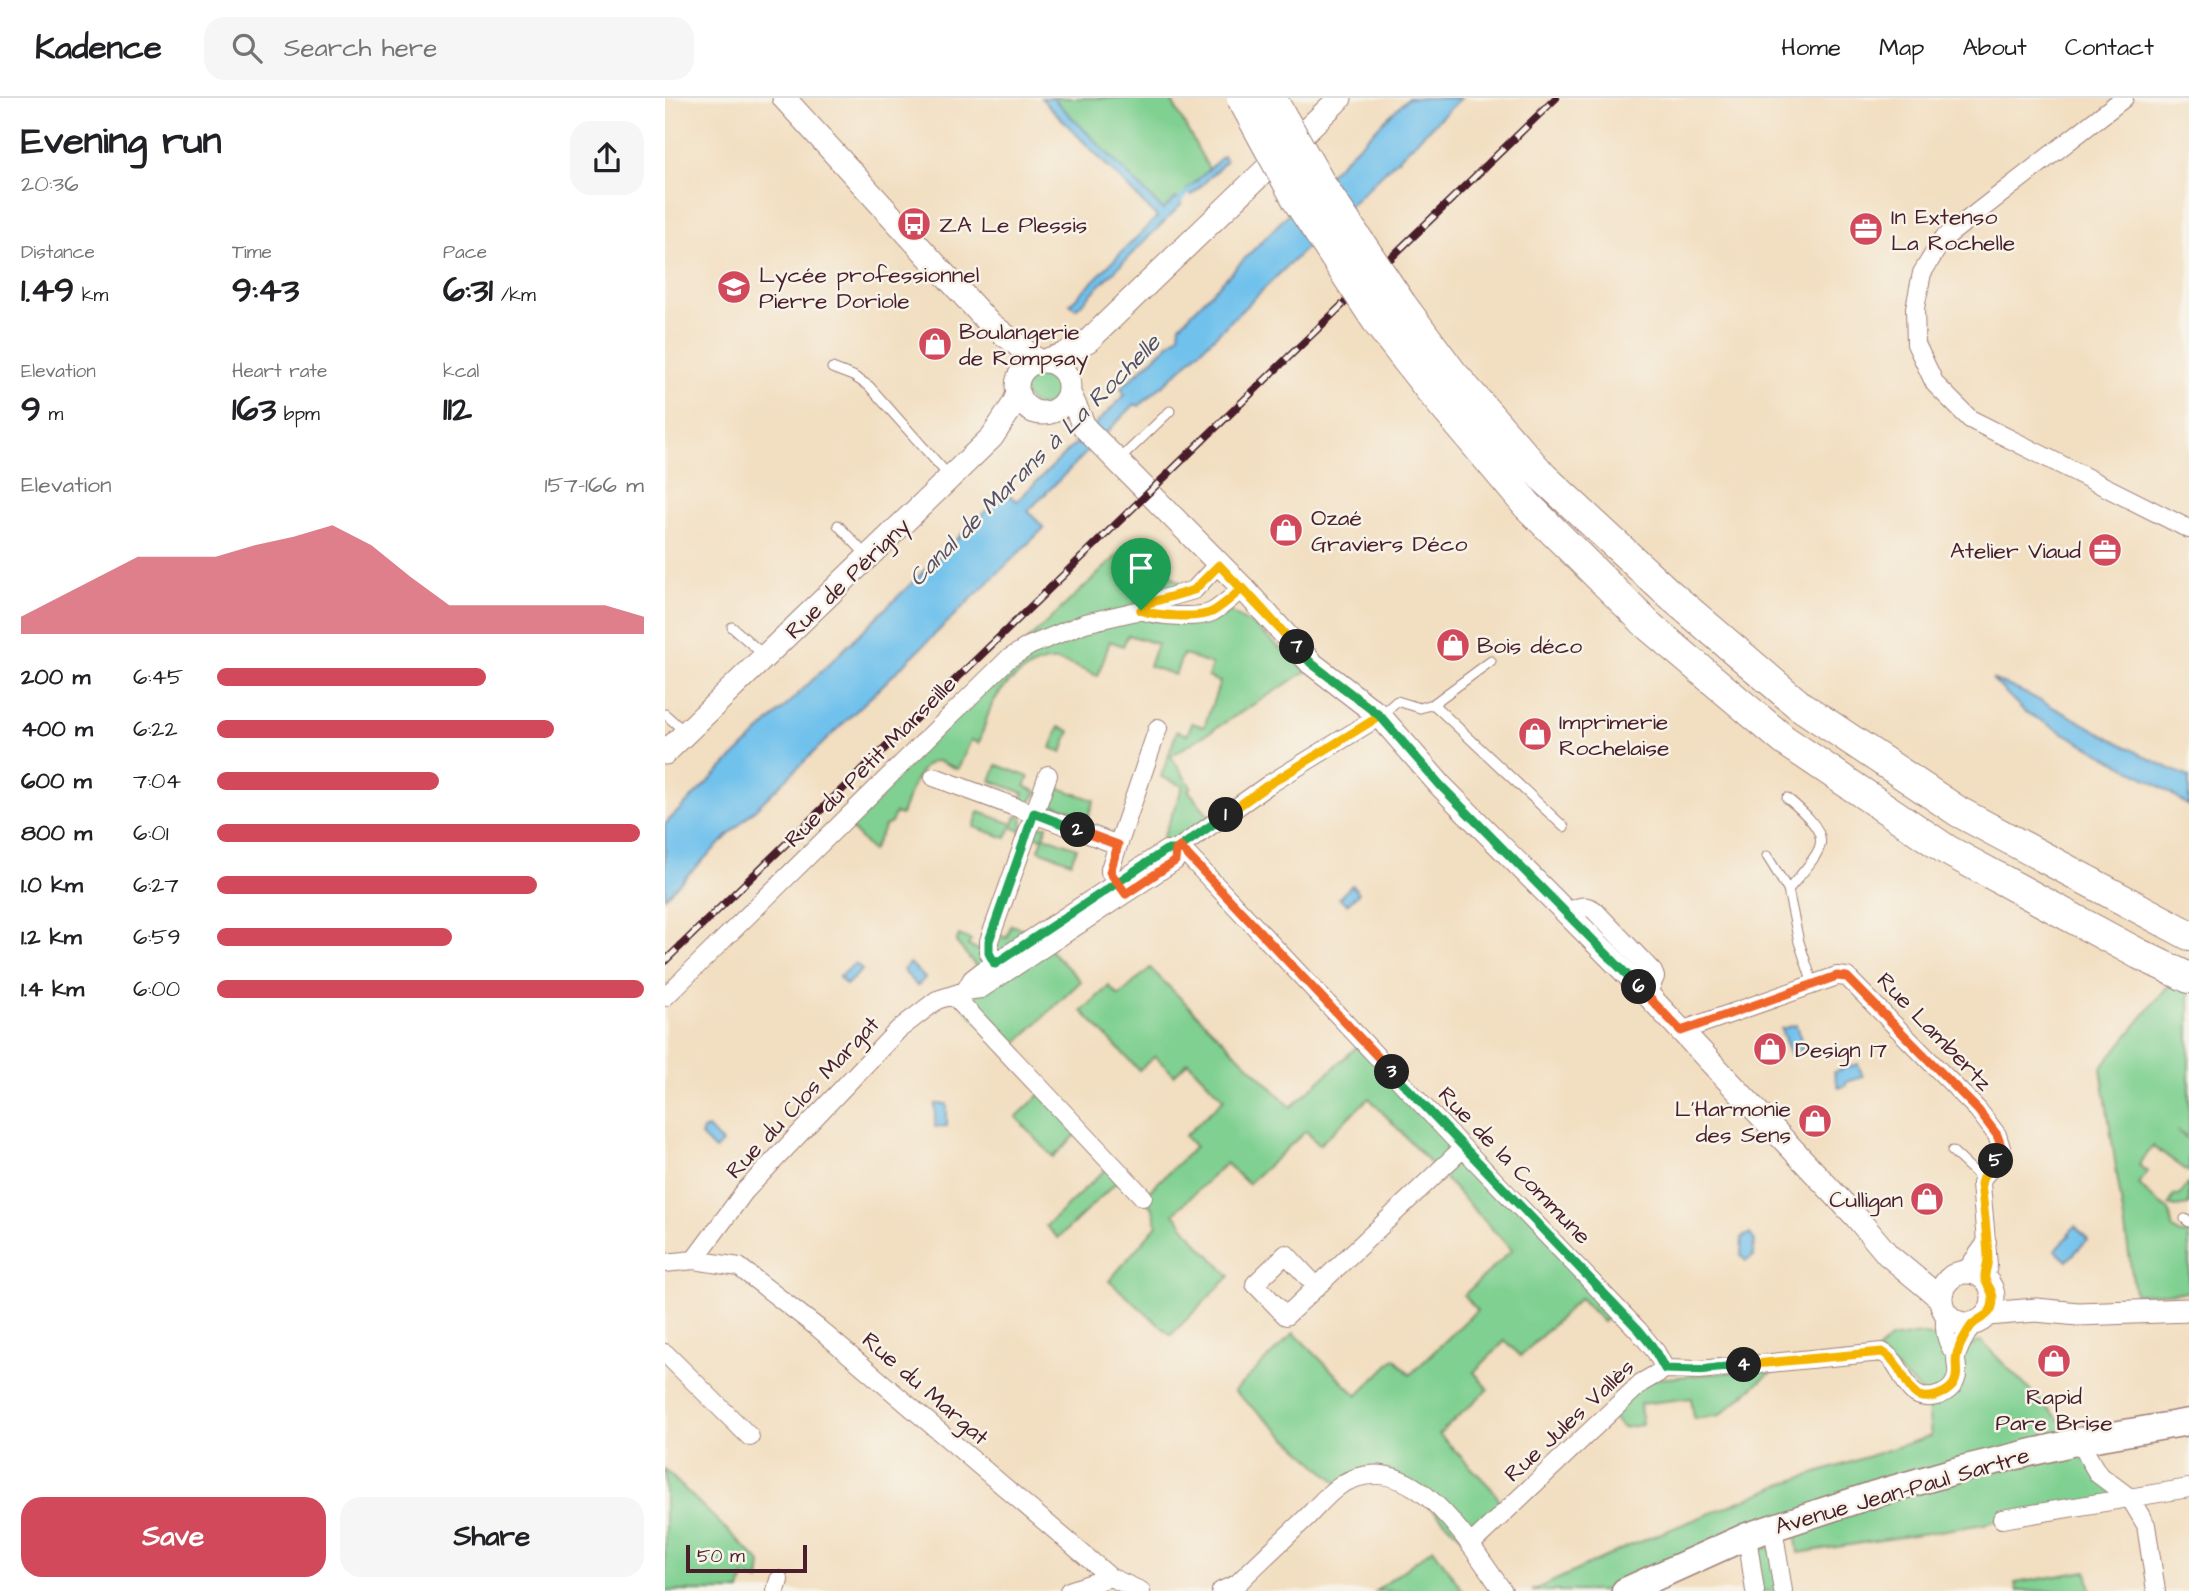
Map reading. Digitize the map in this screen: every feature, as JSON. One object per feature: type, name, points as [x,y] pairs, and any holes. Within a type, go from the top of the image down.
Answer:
[{"type":"highway","points":[[1241,98],[1299,201],[1379,324],[1431,391],[1527,505],[1649,626],[1784,740],[1947,850],[2139,954],[2189,978]]},
{"type":"highway","points":[[1271,98],[1321,185],[1401,304],[1452,373],[1543,477],[1668,593],[1798,705],[1959,812],[2189,935]]},
{"type":"main road","name":"Avenue Jean-Paul Sartre","points":[[1625,1591],[1747,1536],[1962,1469],[2084,1440],[2189,1422]]},
{"type":"street","points":[[784,98],[987,321],[1010,357],[1018,386],[1028,408],[1044,413],[1060,407],[1089,340]]},
{"type":"street","points":[[1018,386],[1023,369],[1063,355],[1089,340],[1340,98]]},
{"type":"street","points":[[2124,98],[1943,239],[1922,273],[1915,308],[1916,344],[1935,384],[1970,419],[2189,529]]},
{"type":"street","points":[[987,321],[1043,360],[1056,363],[1068,384],[1085,428]]},
{"type":"street","name":"Rue de Périgny","points":[[665,753],[992,437],[1013,405],[1018,386]]},
{"type":"street","points":[[1052,411],[1085,428],[1243,588],[1311,663],[1380,716],[1441,786],[1647,994],[1904,1270],[1967,1297],[2036,1310],[2078,1314],[2189,1310]]},
{"type":"street","name":"Rue du Petit Marseille","points":[[665,997],[1008,659],[1030,646],[1085,623],[1141,610],[1149,603],[1194,590],[1219,565]]},
{"type":"street","name":"Rue du Petit Marseille","points":[[1141,610],[1153,615],[1205,615],[1243,588]]},
{"type":"street","name":"Rue du Clos Margat","points":[[694,1260],[745,1191],[898,1031],[937,1000],[981,989],[1122,889],[1166,850],[1178,848],[1268,785],[1380,716]]},
{"type":"street","points":[[1122,889],[1110,869],[1158,728]]},
{"type":"street","points":[[995,964],[989,953],[989,941],[1048,775]]},
{"type":"street","points":[[934,777],[1118,845]]},
{"type":"street","name":"Rue de la Commune","points":[[1178,848],[1639,1330],[1665,1369]]},
{"type":"street","name":"Rue du Clos Margat","points":[[959,993],[972,979],[995,964],[1122,889]]},
{"type":"street","name":"Rue Lambertz","points":[[1681,1031],[1837,976],[1847,977],[1978,1110],[1997,1135],[2002,1151],[2000,1157],[1982,1179]]},
{"type":"street","points":[[959,993],[1143,1198]]},
{"type":"street","points":[[1317,1287],[1463,1148]]},
{"type":"street","points":[[1956,1355],[1949,1347],[1944,1325],[1967,1297],[1987,1242],[1982,1179]]},
{"type":"street","name":"Rue du Margat","points":[[665,1263],[694,1260],[739,1267],[818,1328],[1110,1577],[1140,1591]]},
{"type":"street","name":"Rue Jules Vallès","points":[[1470,1545],[1641,1383],[1665,1369],[1699,1370],[1882,1352],[1899,1366],[1913,1392],[1919,1396],[1927,1397],[1947,1391],[1957,1378],[1956,1355],[1967,1297]]},
{"type":"street","points":[[665,1353],[750,1437]]},
{"type":"street","points":[[2084,1440],[2087,1455],[2098,1474],[2130,1498],[2145,1525],[2156,1591]]},
{"type":"street","points":[[1221,1591],[1237,1584],[1340,1485],[1362,1475],[1377,1473],[1397,1476],[1433,1501],[1470,1545],[1503,1591]]},
{"type":"street","points":[[2002,1519],[2189,1488]]},
{"type":"street","points":[[1773,1527],[1783,1591]]},
{"type":"street","points":[[1747,1536],[1755,1591]]},
{"type":"street","points":[[1069,1591],[1110,1577]]},
{"type":"lane","points":[[832,368],[869,386],[951,477]]},
{"type":"lane","points":[[1118,461],[1170,411]]},
{"type":"lane","points":[[838,525],[868,557]]},
{"type":"lane","points":[[732,627],[765,656]]},
{"type":"lane","points":[[1380,716],[1397,701],[1420,708],[1433,704],[1491,661]]},
{"type":"lane","points":[[1433,704],[1564,827]]},
{"type":"lane","points":[[665,714],[686,733]]},
{"type":"lane","points":[[1787,798],[1813,824],[1820,836],[1821,845],[1804,872],[1788,890]]},
{"type":"lane","points":[[1767,856],[1788,890],[1799,942],[1813,985]]},
{"type":"lane","points":[[1952,1151],[1982,1179]]},
{"type":"green space","points":[[1049,98],[1170,98],[1209,169],[1163,216]]},
{"type":"green space","points":[[1043,366],[1051,367],[1057,372],[1062,378],[1062,394],[1057,400],[1051,405],[1043,406],[1035,405],[1029,400],[1024,394],[1023,386],[1024,378],[1029,372],[1035,367]]},
{"type":"green space","points":[[1135,539],[1169,574],[1186,587],[1142,609],[1226,610],[1253,625],[1307,671],[1171,756],[1191,787],[1188,790],[1215,823],[1047,947],[1081,981],[1007,1052],[953,995],[981,972],[956,942],[959,935],[971,940],[968,946],[988,953],[992,933],[1007,938],[1011,925],[1040,934],[1119,870],[1164,840],[1183,786],[1161,777],[1177,731],[1187,735],[1192,723],[1204,727],[1220,682],[1208,677],[1212,665],[1183,654],[1175,675],[1149,666],[1157,644],[1128,635],[1123,646],[1110,641],[1098,676],[1062,662],[1039,663],[1021,673],[999,694],[989,711],[979,743],[971,740],[958,769],[937,761],[924,767],[914,783],[901,815],[895,813],[872,851],[844,821],[1008,659]]},
{"type":"green space","points":[[1059,727],[1070,731],[1062,752],[1051,748]]},
{"type":"green space","points":[[997,765],[1029,777],[1025,786],[1037,792],[1030,803],[1020,803],[1024,793],[991,781]]},
{"type":"green space","points":[[1059,788],[1094,800],[1088,816],[1055,805],[1051,816],[1045,809],[1047,796],[1055,799]]},
{"type":"green space","points":[[979,812],[1013,824],[1016,816],[1021,817],[1022,831],[1011,827],[1006,838],[974,827]]},
{"type":"green space","points":[[1037,826],[1047,826],[1044,836],[1077,848],[1071,862],[1039,850],[1043,838],[1032,835]]},
{"type":"green space","points":[[1150,968],[1291,1107],[1363,1041],[1617,1308],[1603,1322],[1580,1298],[1521,1356],[1505,1341],[1474,1372],[1488,1389],[1439,1434],[1491,1488],[1507,1511],[1470,1545],[1397,1476],[1340,1485],[1234,1391],[1294,1333],[1357,1396],[1395,1358],[1410,1375],[1477,1310],[1464,1295],[1512,1250],[1369,1098],[1319,1145],[1306,1131],[1248,1184],[1226,1163],[1174,1213],[1195,1240],[1230,1276],[1171,1335],[1109,1281],[1157,1225],[1153,1209],[1143,1197],[1195,1147],[1185,1136],[1224,1099],[1188,1062],[1174,1075],[1155,1056],[1139,1070],[1082,1011],[1109,986],[1119,996]]},
{"type":"green space","points":[[2172,981],[2189,990],[2189,1134],[2186,1136],[2177,1131],[2189,1140],[2189,1172],[2153,1146],[2139,1165],[2147,1172],[2139,1184],[2169,1210],[2173,1229],[2181,1234],[2189,1234],[2189,1292],[2135,1294],[2101,1068]]},
{"type":"green space","points":[[1044,1091],[1080,1131],[1053,1157],[1016,1117]]},
{"type":"green space","points":[[1111,1164],[1123,1176],[1058,1238],[1046,1226]]},
{"type":"green space","points":[[2189,1183],[2189,1205],[2169,1205],[2174,1195],[2179,1196]]},
{"type":"green space","points":[[1921,1334],[1971,1346],[1981,1341],[2080,1441],[2087,1455],[2130,1498],[1798,1553],[1794,1520],[1625,1591],[1532,1591],[1629,1546],[1783,1484],[1931,1436],[1927,1397],[1877,1351],[1890,1339]]},
{"type":"green space","points":[[1776,1368],[1720,1415],[1694,1419],[1691,1398],[1640,1404],[1642,1425],[1623,1428],[1609,1414],[1645,1380]]},
{"type":"green space","points":[[665,1470],[761,1563],[759,1581],[744,1576],[740,1591],[665,1591]]},
{"type":"green space","points":[[1776,1545],[1783,1591],[1755,1591],[1749,1554]]},
{"type":"green space","points":[[1433,1548],[1463,1591],[1376,1591]]},
{"type":"green space","points":[[2087,1571],[2091,1591],[2017,1591],[2015,1583]]},
{"type":"water","points":[[1041,98],[1053,98],[1163,210],[1176,198],[1182,204],[1076,309],[1070,304],[1157,217]]},
{"type":"water","points":[[1408,98],[1461,98],[1181,369],[1139,406],[1135,404],[1028,511],[1044,528],[665,897],[665,824],[1005,492],[1017,501],[1125,395],[1121,388],[1179,335],[1180,325],[1302,200]]},
{"type":"water","points":[[1223,156],[1226,161],[1192,195],[1187,190]]},
{"type":"water","points":[[1992,679],[2189,777],[2189,806],[2161,787],[2024,711]]},
{"type":"water","points":[[1352,885],[1359,893],[1347,904],[1339,898]]},
{"type":"water","points":[[855,963],[862,970],[846,985],[839,977]]},
{"type":"water","points":[[910,963],[925,978],[917,986],[903,970]]},
{"type":"water","points":[[1796,1025],[1804,1049],[1790,1054],[1781,1029]]},
{"type":"water","points":[[1858,1064],[1863,1077],[1846,1082],[1846,1085],[1839,1088],[1834,1072]]},
{"type":"water","points":[[935,1104],[947,1104],[947,1126],[935,1127]]},
{"type":"water","points":[[708,1128],[722,1143],[715,1150],[701,1136],[703,1130]]},
{"type":"water","points":[[2075,1226],[2088,1239],[2067,1261],[2055,1250]]},
{"type":"water","points":[[1750,1234],[1755,1241],[1754,1256],[1746,1261],[1741,1255],[1742,1237]]},
{"type":"waterway","points":[[1175,205],[1193,188]]},
{"type":"railway","points":[[665,961],[1556,98]]},
{"type":"place","name":"ZA Le Plessis","points":[[914,224]]},
{"type":"place","name":"In Extenso La Rochelle","points":[[1866,229]]},
{"type":"place","name":"Lycée professionnel Pierre Doriole","points":[[734,287]]},
{"type":"place","name":"Boulangerie de Rompsay","points":[[935,344]]},
{"type":"place","name":"Ozaé Graviers Déco","points":[[1286,530]]},
{"type":"place","name":"Atelier Viaud","points":[[2105,550]]},
{"type":"place","name":"Bois déco","points":[[1453,645]]},
{"type":"place","name":"Imprimerie Rochelaise","points":[[1535,734]]},
{"type":"place","name":"Design 17","points":[[1770,1049]]},
{"type":"place","name":"L'Harmonie des Sens","points":[[1815,1121]]},
{"type":"place","name":"Culligan","points":[[1927,1199]]},
{"type":"place","name":"Rapid Pare Brise","points":[[2054,1361]]},
{"type":"route","points":[[1141,610],[1149,603],[1194,590],[1219,565],[1243,588],[1311,663],[1380,716],[1441,786],[1681,1031],[1837,976],[1847,977],[1857,986],[1978,1110],[1997,1135],[2002,1151],[1981,1184],[1988,1259],[1985,1279],[1992,1291],[1992,1307],[1988,1314],[1972,1324],[1956,1355],[1957,1378],[1947,1391],[1927,1397],[1919,1396],[1913,1392],[1893,1359],[1888,1354],[1877,1351],[1699,1370],[1665,1369],[1639,1330],[1463,1148],[1180,847],[1176,850],[1175,861],[1126,894],[1118,883],[1110,872],[1118,845],[1034,813],[989,941],[989,953],[995,964],[1118,883],[1166,850],[1176,850],[1268,785],[1380,716],[1311,663],[1243,588],[1205,615],[1153,615],[1141,610]]},
{"type":"water label","name":"Canal de Marans à La Rochelle","points":[[1034,460]]}]
